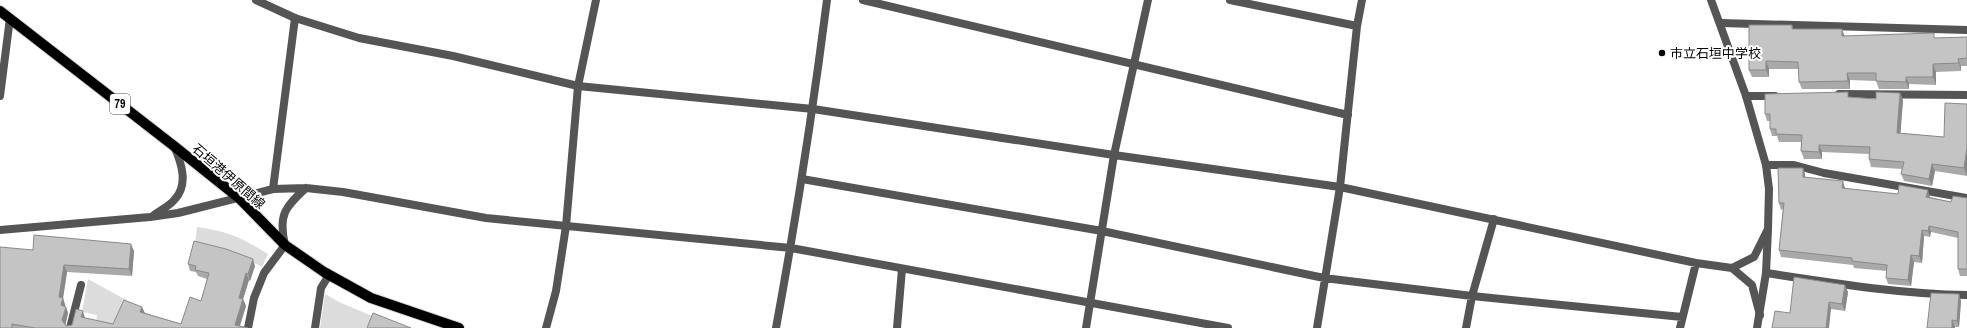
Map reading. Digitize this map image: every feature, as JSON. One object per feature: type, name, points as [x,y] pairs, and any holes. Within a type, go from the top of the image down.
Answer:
[{"type":"main road","name":"石垣港伊原間線","points":[[0,11],[174,146],[238,198],[285,244],[329,275],[371,298],[459,328]]},
{"type":"street","points":[[256,0],[295,18],[359,38],[453,56],[578,86],[813,110],[1340,187],[1696,263],[1732,268],[1752,284],[1760,316]]},
{"type":"street","points":[[546,328],[556,291],[566,226],[578,86],[596,0]]},
{"type":"street","points":[[776,328],[791,248],[813,110],[826,0]]},
{"type":"street","points":[[863,0],[1348,115]]},
{"type":"street","points":[[1086,328],[1114,155],[1148,0]]},
{"type":"street","points":[[1230,0],[1357,26]]},
{"type":"street","points":[[1317,328],[1340,187],[1357,26],[1362,0]]},
{"type":"street","points":[[1711,0],[1746,96],[1766,165],[1769,189],[1766,273],[1757,328]]},
{"type":"street","points":[[0,96],[10,18]]},
{"type":"street","points":[[273,189],[295,18]]},
{"type":"street","points":[[1720,24],[1967,30]]},
{"type":"street","points":[[1832,94],[1967,95]]},
{"type":"street","points":[[1746,96],[1785,95]]},
{"type":"street","points":[[150,217],[175,199],[182,188],[181,162],[174,146]]},
{"type":"street","points":[[1766,165],[1794,165],[1824,173],[1967,198]]},
{"type":"street","points":[[802,179],[1102,231],[1324,278],[1472,296],[1682,317]]},
{"type":"street","points":[[248,328],[254,298],[264,273],[285,244],[281,227],[283,218],[289,204],[306,188]]},
{"type":"street","points":[[0,231],[150,217],[178,213],[273,189],[306,188],[343,192],[486,218],[791,248],[1228,328]]},
{"type":"street","points":[[1466,328],[1472,296],[1494,219]]},
{"type":"street","points":[[1732,268],[1754,257],[1768,229]]},
{"type":"street","points":[[1680,328],[1696,263]]},
{"type":"street","points":[[897,328],[902,269]]},
{"type":"street","points":[[1766,273],[1867,287],[1967,295]]},
{"type":"street","points":[[315,328],[321,288],[329,275]]},
{"type":"street","points":[[70,328],[81,285]]},
{"type":"shaded area","points":[[197,227],[227,233],[250,243],[268,254],[262,267],[237,254],[195,244]]},
{"type":"shaded area","points":[[88,279],[126,300],[118,327],[96,322],[97,315],[82,312]]},
{"type":"shaded area","points":[[325,294],[339,302],[372,316],[368,328],[320,328]]},
{"type":"building","points":[[1749,25],[1792,25],[1792,29],[1842,29],[1842,36],[1934,33],[1934,38],[1967,37],[1967,58],[1958,59],[1959,63],[1933,64],[1933,77],[1906,77],[1906,82],[1876,81],[1876,73],[1847,73],[1848,81],[1799,82],[1798,62],[1766,61],[1766,70],[1749,70]]},
{"type":"building","points":[[1848,92],[1848,97],[1876,99],[1876,92],[1900,93],[1897,133],[1944,137],[1945,103],[1967,104],[1967,147],[1964,168],[1932,164],[1929,179],[1901,174],[1904,162],[1869,159],[1870,147],[1819,145],[1819,152],[1801,151],[1802,135],[1776,134],[1776,129],[1770,129],[1770,114],[1765,114],[1765,94]]},
{"type":"building","points":[[1778,168],[1803,168],[1803,177],[1843,181],[1842,188],[1898,194],[1899,185],[1928,190],[1926,197],[1951,202],[1953,196],[1967,198],[1967,269],[1958,269],[1958,232],[1929,226],[1928,231],[1922,230],[1919,256],[1911,255],[1908,280],[1886,278],[1887,265],[1852,261],[1852,258],[1779,250],[1784,203],[1779,203]]},
{"type":"building","points":[[34,235],[131,244],[129,269],[64,265],[59,297],[63,298],[61,305],[66,307],[62,320],[66,326],[72,325],[76,309],[83,311],[81,317],[113,324],[124,300],[142,307],[140,312],[181,324],[190,297],[201,301],[209,273],[195,270],[196,266],[188,264],[194,241],[226,249],[253,259],[248,274],[246,273],[239,298],[243,299],[235,325],[248,328],[35,328],[12,324],[12,328],[0,328],[0,247],[33,250]]},
{"type":"building","points":[[1794,277],[1845,285],[1842,304],[1829,302],[1826,328],[1772,328],[1775,311],[1790,313]]},
{"type":"building","points":[[1931,293],[1959,294],[1957,321],[1952,320],[1952,328],[1927,328]]},
{"type":"building","points":[[373,313],[411,328],[367,328]]},
{"type":"place","name":"市立石垣中学校","points":[[1662,53]]}]
